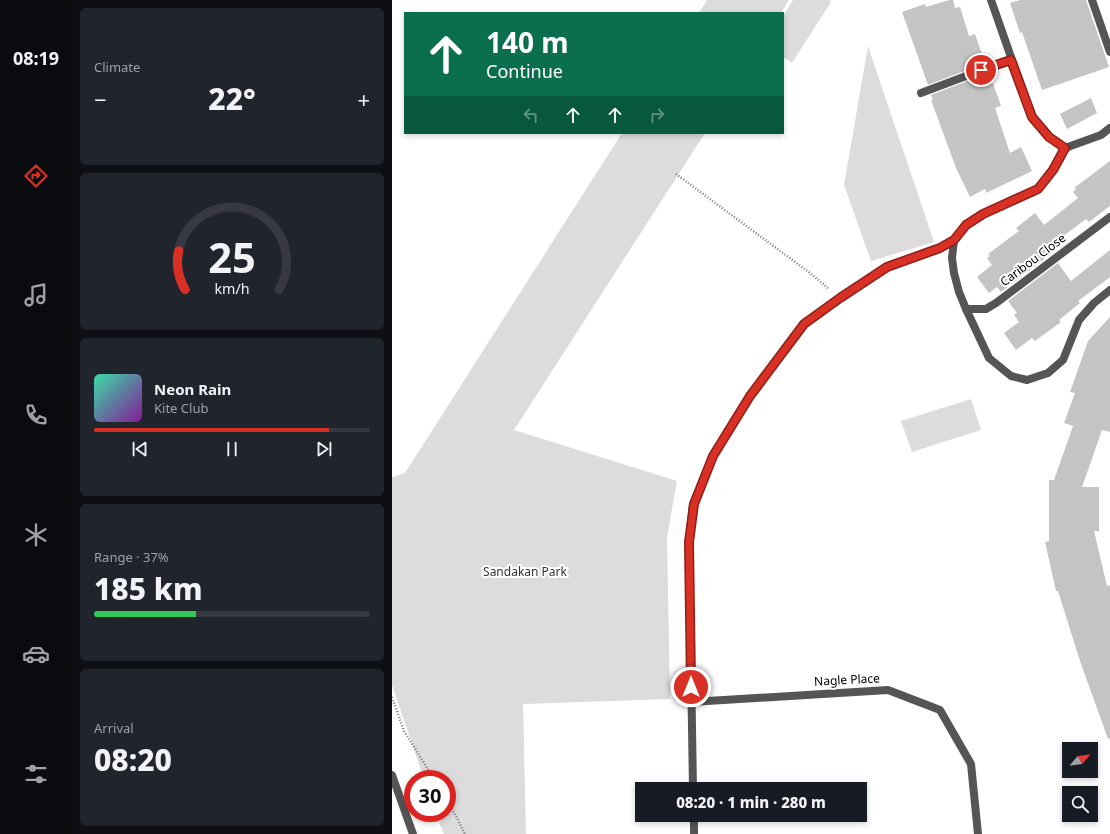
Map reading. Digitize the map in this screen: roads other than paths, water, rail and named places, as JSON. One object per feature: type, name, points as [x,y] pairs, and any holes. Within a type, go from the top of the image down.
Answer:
[{"type":"street","points":[[990,0],[1032,117],[1049,137],[1065,148]]},
{"type":"street","points":[[1092,0],[1110,52]]},
{"type":"street","points":[[921,92],[1011,60]]},
{"type":"street","points":[[693,782],[689,542],[694,504],[713,456],[750,396],[804,324],[887,267],[940,248],[954,240],[966,225],[983,214],[1038,189],[1053,170],[1065,148],[1101,135],[1110,128]]},
{"type":"street","name":"Caribou Close","points":[[966,309],[986,309],[996,303],[1110,216]]},
{"type":"street","points":[[954,240],[952,258],[954,273],[959,292],[966,309],[989,358],[1011,376],[1027,380],[1048,373],[1063,360],[1079,320],[1094,303],[1110,290]]},
{"type":"street","name":"Nagle Place","points":[[691,702],[888,690],[940,710],[971,764],[978,834]]},
{"type":"street","points":[[392,775],[413,834]]},
{"type":"street","points":[[694,822],[694,834]]},
{"type":"park label","name":"Sandakan Park","points":[[525,572]]}]
